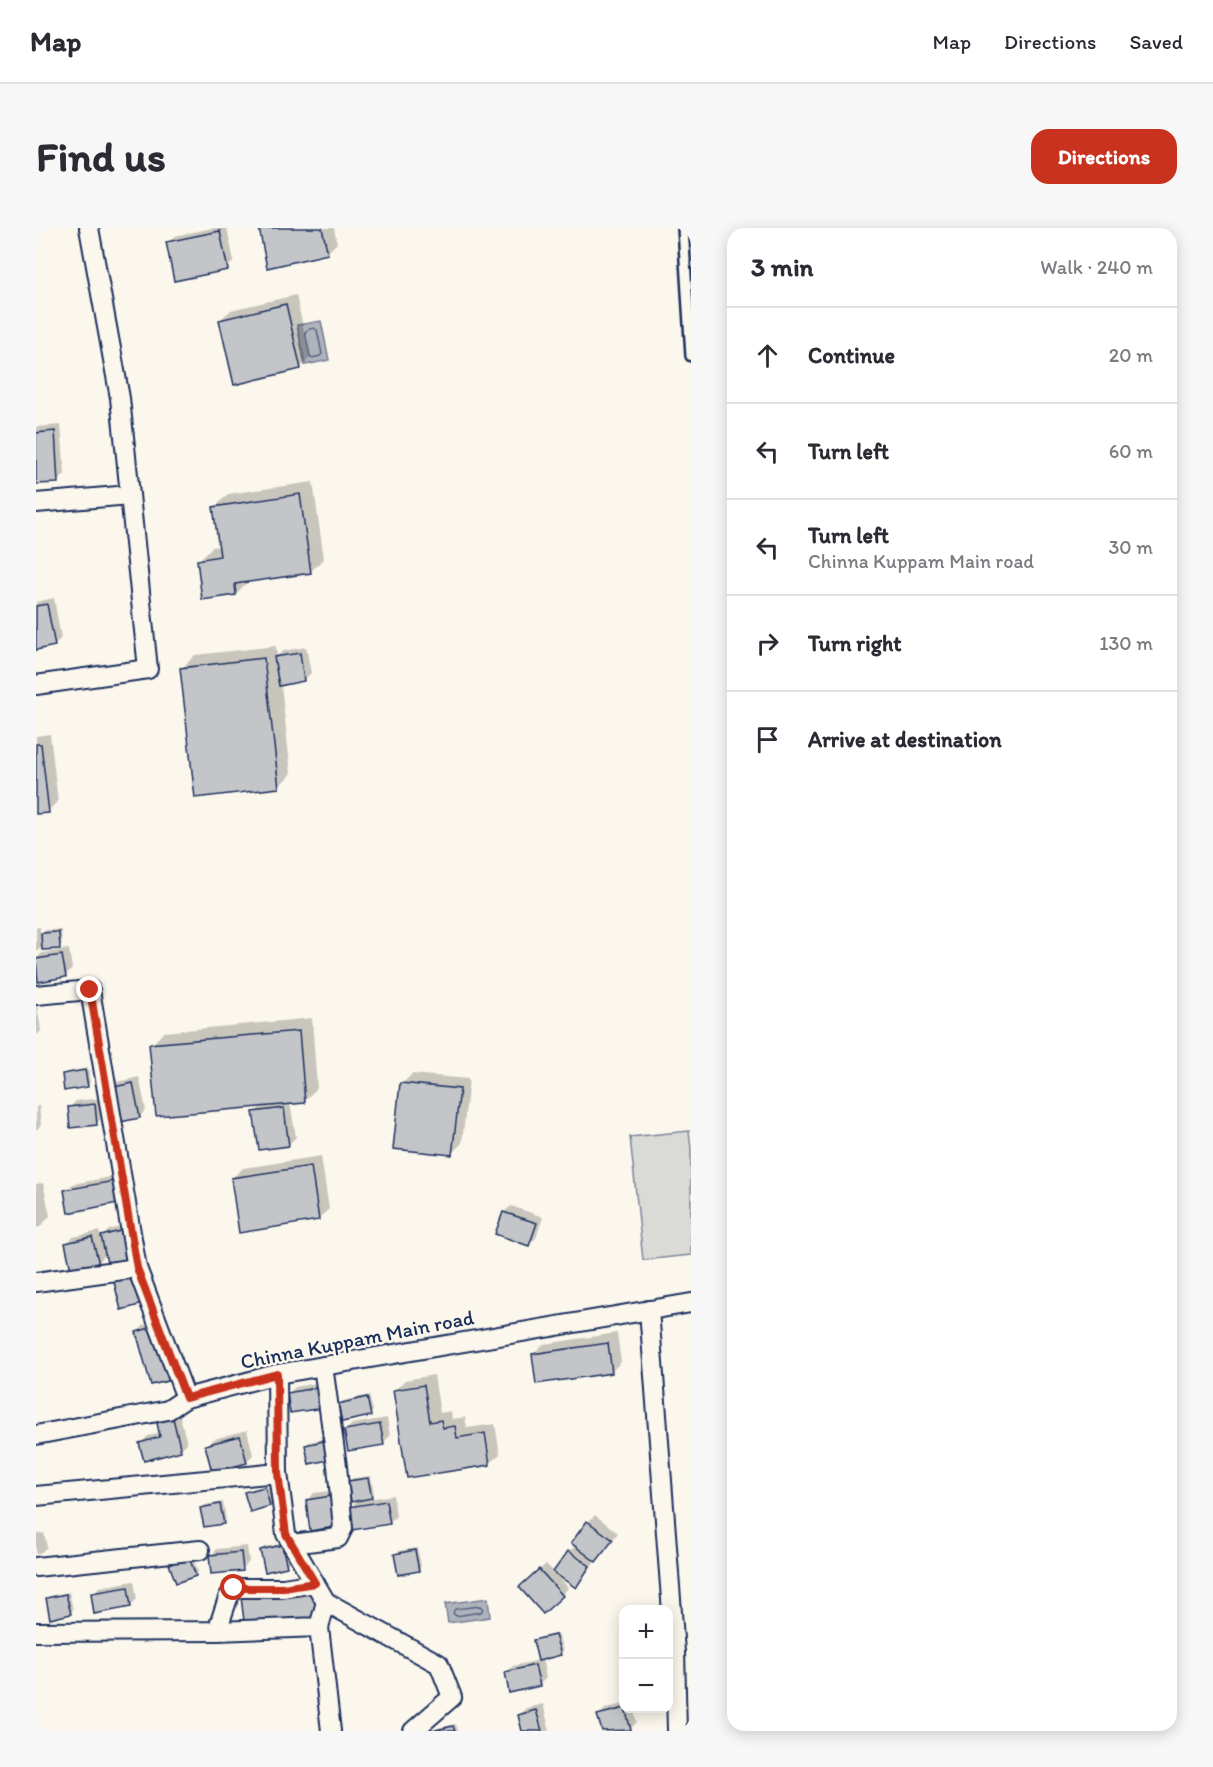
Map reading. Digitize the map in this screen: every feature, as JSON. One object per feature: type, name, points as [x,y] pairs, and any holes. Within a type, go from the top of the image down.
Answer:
[{"type":"street","points":[[36,685],[148,669],[120,398],[89,228]]},
{"type":"street","points":[[36,503],[130,495]]},
{"type":"street","points":[[36,995],[90,990],[137,1268],[186,1398]]},
{"type":"street","points":[[36,1282],[137,1268]]},
{"type":"street","name":"Chinna Kuppam Main road","points":[[36,1435],[168,1410],[186,1398],[277,1374],[691,1303]]},
{"type":"street","points":[[649,1310],[675,1652],[678,1731]]},
{"type":"street","points":[[292,1544],[338,1538],[343,1528],[323,1366]]},
{"type":"street","points":[[277,1374],[278,1473],[286,1534],[326,1602],[439,1664],[452,1697],[413,1731]]},
{"type":"street","points":[[36,1496],[278,1473]]},
{"type":"street","points":[[36,1567],[200,1550]]},
{"type":"street","points":[[217,1632],[228,1598],[234,1588],[283,1588],[315,1583]]},
{"type":"street","points":[[326,1602],[319,1627],[331,1731]]},
{"type":"street","points":[[36,1632],[217,1632],[319,1627]]},
{"type":"lane","points":[[683,228],[691,356]]},
{"type":"shaded area","points":[[689,1131],[691,1255],[643,1260],[630,1137]]},
{"type":"water","points":[[321,321],[329,360],[305,365],[297,325]]},
{"type":"water","points":[[488,1598],[490,1617],[448,1623],[445,1604]]},
{"type":"building","points":[[259,228],[322,228],[328,254],[267,268]]},
{"type":"building","points":[[220,231],[228,270],[174,281],[166,242]]},
{"type":"building","points":[[286,304],[301,369],[234,385],[219,320]]},
{"type":"building","points":[[55,431],[58,483],[36,484],[36,433]]},
{"type":"building","points":[[300,494],[311,573],[235,584],[236,595],[202,600],[197,560],[220,556],[213,507]]},
{"type":"building","points":[[47,604],[55,646],[36,650],[36,606]]},
{"type":"building","points":[[300,653],[304,681],[279,686],[274,657]]},
{"type":"building","points":[[264,658],[279,788],[195,798],[180,668]]},
{"type":"building","points":[[36,744],[41,744],[49,813],[36,814]]},
{"type":"building","points":[[59,932],[60,949],[42,950],[41,933]]},
{"type":"building","points":[[62,955],[66,977],[38,982],[36,959]]},
{"type":"building","points":[[299,1031],[305,1103],[156,1116],[149,1044]]},
{"type":"building","points":[[85,1070],[88,1087],[64,1091],[62,1074]]},
{"type":"building","points":[[133,1083],[140,1118],[115,1123],[109,1088]]},
{"type":"building","points":[[400,1083],[460,1089],[452,1155],[393,1149]]},
{"type":"building","points":[[95,1104],[97,1125],[70,1128],[68,1107]]},
{"type":"building","points":[[284,1108],[289,1146],[259,1150],[253,1112]]},
{"type":"building","points":[[311,1166],[319,1220],[239,1233],[231,1178]]},
{"type":"building","points":[[114,1181],[118,1203],[68,1213],[64,1190]]},
{"type":"building","points":[[503,1212],[537,1223],[529,1246],[495,1234]]},
{"type":"building","points":[[124,1230],[131,1260],[108,1267],[101,1236]]},
{"type":"building","points":[[92,1237],[99,1264],[71,1270],[65,1243]]},
{"type":"building","points":[[136,1276],[143,1304],[121,1310],[114,1282]]},
{"type":"building","points":[[157,1326],[172,1380],[151,1385],[136,1332]]},
{"type":"building","points":[[608,1343],[612,1373],[536,1384],[532,1354]]},
{"type":"building","points":[[424,1385],[430,1422],[441,1420],[443,1428],[455,1426],[457,1438],[485,1433],[490,1465],[407,1478],[393,1390]]},
{"type":"building","points":[[320,1387],[323,1408],[290,1413],[287,1393]]},
{"type":"building","points":[[367,1397],[371,1416],[342,1422],[338,1404]]},
{"type":"building","points":[[173,1418],[181,1451],[144,1461],[139,1443],[160,1437],[157,1423]]},
{"type":"building","points":[[380,1424],[384,1445],[348,1451],[344,1430]]},
{"type":"building","points":[[240,1436],[247,1463],[212,1472],[205,1445]]},
{"type":"building","points":[[328,1440],[333,1459],[309,1464],[305,1445]]},
{"type":"building","points":[[368,1478],[372,1498],[351,1502],[348,1481]]},
{"type":"building","points":[[265,1487],[270,1506],[250,1512],[244,1492]]},
{"type":"building","points":[[331,1496],[335,1527],[310,1531],[306,1500]]},
{"type":"building","points":[[386,1501],[390,1524],[352,1530],[348,1507]]},
{"type":"building","points":[[220,1504],[224,1524],[204,1527],[200,1508]]},
{"type":"building","points":[[587,1521],[613,1540],[596,1562],[571,1543]]},
{"type":"building","points":[[282,1545],[287,1567],[265,1572],[260,1550]]},
{"type":"building","points":[[415,1550],[419,1571],[398,1575],[394,1554]]},
{"type":"building","points":[[568,1551],[590,1566],[576,1588],[553,1572]]},
{"type":"building","points":[[241,1552],[243,1571],[211,1574],[209,1555]]},
{"type":"building","points":[[189,1557],[196,1576],[176,1583],[169,1564]]},
{"type":"building","points":[[539,1569],[563,1596],[543,1614],[519,1587]]},
{"type":"building","points":[[128,1587],[131,1607],[94,1614],[91,1593]]},
{"type":"building","points":[[314,1588],[318,1621],[245,1629],[241,1597]]},
{"type":"building","points":[[66,1594],[71,1614],[50,1619],[46,1598]]},
{"type":"building","points":[[555,1635],[561,1655],[538,1661],[533,1640]]},
{"type":"building","points":[[535,1665],[540,1686],[509,1693],[505,1672]]},
{"type":"building","points":[[536,1710],[542,1731],[522,1731],[518,1715]]},
{"type":"building","points":[[619,1710],[619,1713],[626,1713],[631,1730],[602,1731],[597,1715]]},
{"type":"building","points":[[453,1726],[455,1731],[432,1731]]},
{"type":"route","points":[[90,990],[137,1268],[186,1398],[277,1374],[278,1473],[286,1534],[315,1583],[283,1588],[234,1588]]}]
